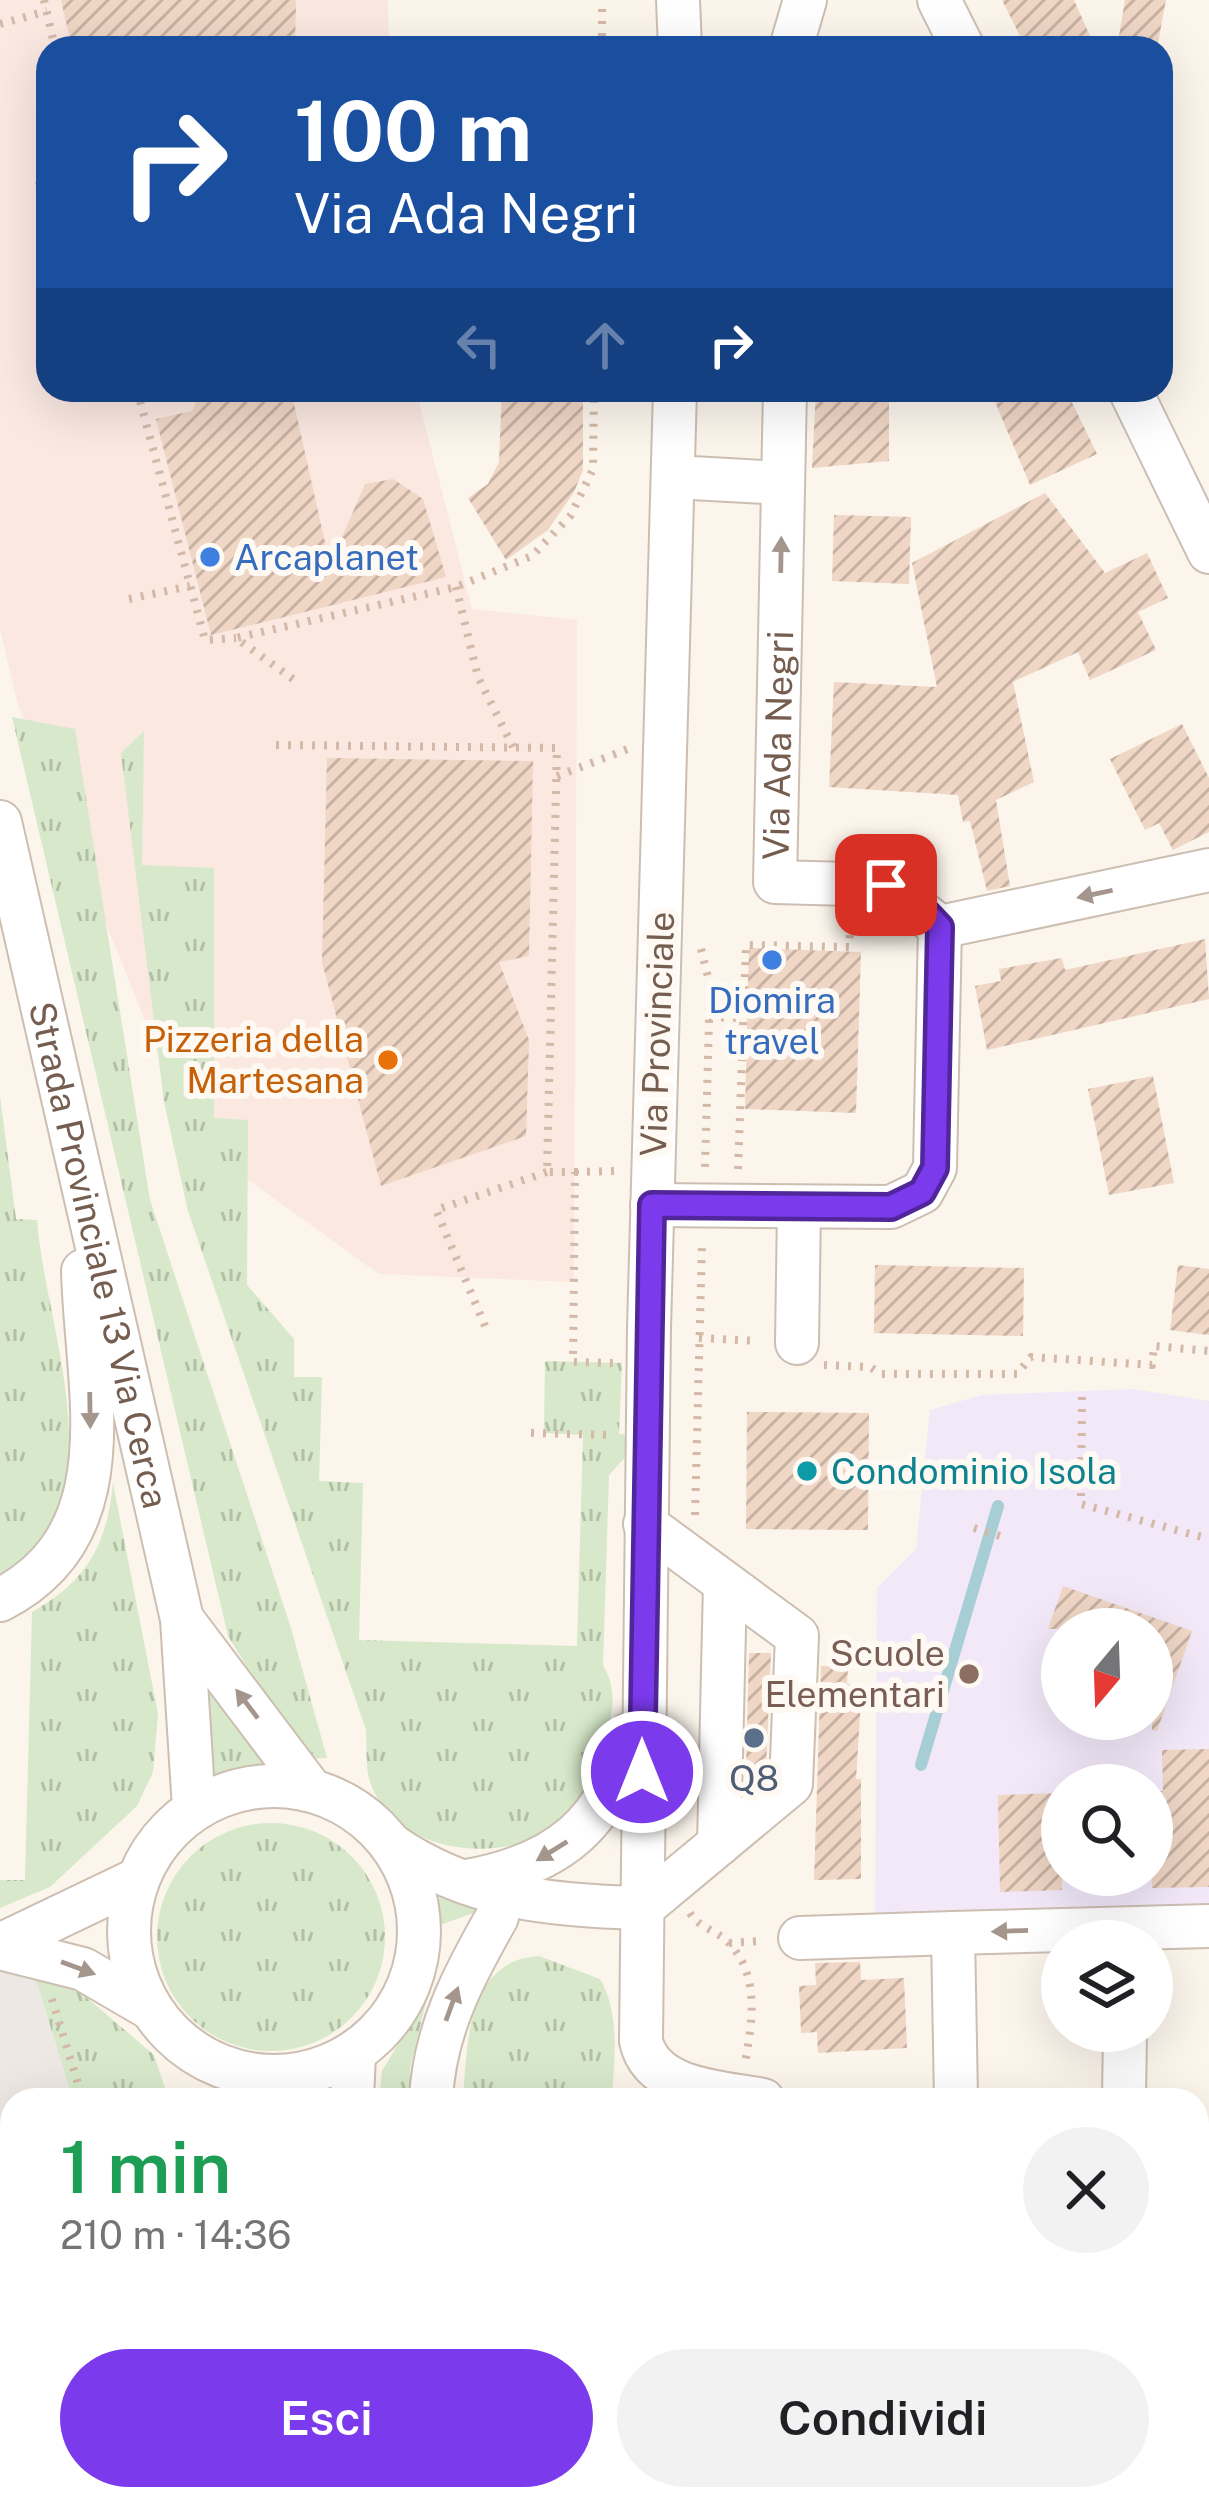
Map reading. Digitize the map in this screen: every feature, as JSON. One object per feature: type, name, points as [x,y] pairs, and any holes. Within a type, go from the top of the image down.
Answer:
[{"type":"street","points":[[794,36],[805,0]]},
{"type":"street","points":[[939,0],[957,36]]},
{"type":"street","name":"Via Provinciale","points":[[651,2085],[641,2042],[646,1436],[675,402]]},
{"type":"street","name":"Via Ada Negri","points":[[784,402],[775,882],[886,885],[920,906],[940,927]]},
{"type":"street","points":[[1136,402],[1209,552]]},
{"type":"street","points":[[674,477],[783,483]]},
{"type":"street","name":"Strada Provinciale 13 Via Cerca","points":[[0,822],[182,1618],[194,1808]]},
{"type":"street","points":[[652,1205],[901,1205],[922,1192],[935,1168],[940,927],[1209,870]]},
{"type":"street","points":[[0,1600],[40,1574],[63,1550],[81,1520],[88,1486],[91,1419],[80,1168]]},
{"type":"street","points":[[797,1343],[799,1208]]},
{"type":"street","points":[[411,1982],[465,1934],[516,1911],[642,1908],[791,1784],[797,1636],[645,1524]]},
{"type":"street","points":[[709,1572],[719,1844]]},
{"type":"street","name":"Strada Provinciale 13 Via Cerca","points":[[182,1618],[311,1790]]},
{"type":"street","points":[[464,1882],[526,1868],[564,1845],[602,1807],[621,1769],[643,1681]]},
{"type":"street","name":"Strada Provinciale 13 Via Cerca","points":[[271,1785],[311,1790],[357,1811],[392,1846],[417,1903],[419,1943],[411,1982],[388,2023],[353,2054],[314,2072],[238,2085],[183,2046],[148,2007],[131,1966],[127,1923],[136,1880],[159,1840],[194,1808],[230,1791],[271,1785]]},
{"type":"street","points":[[392,1846],[516,1911]]},
{"type":"street","points":[[0,1947],[136,1880]]},
{"type":"street","points":[[433,2088],[443,2029],[462,1977],[516,1911]]},
{"type":"street","points":[[1173,1930],[1209,1926]]},
{"type":"street","points":[[953,1933],[956,2088]]},
{"type":"street","points":[[800,1938],[1041,1934]]},
{"type":"street","points":[[0,1947],[83,1969],[148,2007]]},
{"type":"street","points":[[1124,2088],[1125,2052]]},
{"type":"street","points":[[352,2088],[353,2054]]},
{"type":"street","points":[[651,2085],[701,2088]]},
{"type":"path","points":[[44,0],[52,36]]},
{"type":"path","points":[[602,0],[602,36]]},
{"type":"path","points":[[0,24],[46,11]]},
{"type":"path","points":[[140,402],[205,640],[236,638],[456,587],[532,556],[571,515],[592,469],[594,402]]},
{"type":"path","points":[[129,599],[190,586]]},
{"type":"path","points":[[456,587],[478,677],[513,747]]},
{"type":"path","points":[[236,638],[293,680]]},
{"type":"path","points":[[556,776],[666,735]]},
{"type":"path","points":[[276,745],[557,748],[547,1172]]},
{"type":"path","points":[[698,935],[710,985],[720,1206]]},
{"type":"path","points":[[709,1572],[700,1338],[743,1018],[746,945],[850,947]]},
{"type":"path","points":[[709,1017],[743,1018]]},
{"type":"path","points":[[485,1326],[436,1210],[547,1172],[575,1172],[573,1362]]},
{"type":"path","points":[[700,1338],[797,1343],[803,1364],[870,1367],[881,1374],[1017,1374],[1031,1357],[1152,1365],[1154,1346],[1209,1352]]},
{"type":"path","points":[[1082,1397],[1081,1504],[1209,1539]]},
{"type":"path","points":[[532,1433],[646,1436]]},
{"type":"path","points":[[974,1528],[1007,1538]]},
{"type":"path","points":[[684,1873],[692,1920],[729,1943],[755,2002],[751,2088]]},
{"type":"path","points":[[50,1992],[79,2088]]},
{"type":"shaded area","points":[[0,0],[388,0],[389,36],[36,36],[36,402],[419,402],[472,609],[577,620],[574,1282],[379,1274],[193,1140],[18,705],[0,629]]},
{"type":"shaded area","name":"Scuole Elementari","points":[[1132,1389],[1209,1401],[1209,1907],[875,1917],[877,1588],[916,1549],[930,1410],[982,1395]]},
{"type":"shaded area","points":[[0,1957],[32,1967],[69,2088],[0,2088]]},
{"type":"green space","points":[[12,717],[75,729],[150,1200],[290,1625],[327,1758],[304,1759],[228,1636]]},
{"type":"green space","points":[[144,731],[142,865],[214,868],[214,1118],[248,1120],[247,1285],[294,1339],[294,1377],[322,1377],[319,1481],[363,1483],[359,1640],[577,1646],[583,1435],[544,1433],[545,1361],[622,1363],[619,1434],[629,1435],[628,1454],[609,1475],[603,1665],[611,1685],[611,1712],[593,1783],[582,1804],[560,1825],[533,1839],[470,1849],[439,1843],[411,1831],[387,1811],[371,1785],[366,1730],[188,1211],[164,1102],[121,753]]},
{"type":"green space","points":[[0,1096],[16,1219],[37,1220],[69,1427],[68,1469],[60,1507],[43,1542],[0,1578]]},
{"type":"green space","points":[[113,1483],[158,1714],[153,1772],[137,1806],[50,1887],[0,1908],[0,1880],[25,1880],[32,1612],[67,1587],[91,1559],[106,1525]]},
{"type":"green space","points":[[206,1672],[264,1767],[207,1788]]},
{"type":"green space","points":[[271,1823],[315,1832],[351,1857],[376,1893],[385,1937],[376,1981],[351,2017],[315,2042],[271,2051],[227,2042],[191,2017],[166,1981],[157,1937],[166,1893],[191,1857],[227,1832]]},
{"type":"green space","points":[[431,1897],[493,1906],[437,1926]]},
{"type":"green space","points":[[539,1956],[600,1979],[614,2023],[613,2088],[464,2088],[475,2009],[497,1973],[515,1961]]},
{"type":"green space","points":[[32,1967],[79,1991],[154,2055],[165,2088],[69,2088]]},
{"type":"green space","points":[[428,1994],[410,2068],[411,2088],[380,2088],[382,2071]]},
{"type":"building","points":[[61,0],[296,0],[295,36],[69,36]]},
{"type":"building","points":[[1002,0],[1074,0],[1090,36],[1020,36]]},
{"type":"building","points":[[1125,0],[1166,0],[1159,36],[1119,36]]},
{"type":"building","points":[[196,402],[294,402],[330,565],[365,484],[393,479],[423,499],[446,577],[211,635],[156,419],[192,411]]},
{"type":"building","points":[[502,402],[583,402],[583,470],[574,492],[548,530],[506,560],[468,498],[488,484],[499,462]]},
{"type":"building","points":[[815,402],[889,402],[889,461],[812,468]]},
{"type":"building","points":[[995,402],[1072,402],[1097,454],[1030,485]]},
{"type":"building","points":[[1045,493],[1105,573],[1147,553],[1168,598],[1138,612],[1156,650],[1090,680],[1078,652],[1013,682],[1034,782],[996,800],[1010,886],[987,891],[970,821],[963,822],[958,795],[829,787],[834,682],[937,687],[912,563]]},
{"type":"building","points":[[834,515],[911,517],[909,584],[832,581]]},
{"type":"building","points":[[1182,724],[1209,778],[1209,832],[1173,850],[1159,823],[1145,830],[1110,759]]},
{"type":"building","points":[[327,758],[533,761],[529,956],[499,962],[529,1040],[526,1136],[381,1186],[322,962]]},
{"type":"building","points":[[1205,939],[1209,999],[987,1050],[975,986],[1001,981],[999,969],[1062,958],[1065,970]]},
{"type":"building","points":[[749,948],[861,952],[856,1113],[745,1109]]},
{"type":"building","points":[[1153,1076],[1174,1183],[1109,1195],[1088,1089]]},
{"type":"building","points":[[875,1265],[1024,1268],[1023,1336],[874,1333]]},
{"type":"building","points":[[1178,1265],[1209,1269],[1209,1335],[1170,1330]]},
{"type":"building","name":"Condominio Isola","points":[[747,1412],[869,1413],[868,1530],[746,1529]]},
{"type":"building","points":[[1063,1586],[1126,1608],[1055,1608]]},
{"type":"building","points":[[1173,1624],[1192,1631],[1173,1685]]},
{"type":"building","points":[[749,1653],[771,1653],[766,1769],[746,1768]]},
{"type":"building","points":[[821,1666],[848,1667],[847,1684],[862,1685],[856,1779],[861,1779],[861,1879],[814,1880]]},
{"type":"building","points":[[1209,1749],[1209,1887],[1173,1888],[1173,1764],[1162,1764],[1162,1750]]},
{"type":"building","points":[[1041,1794],[1041,1891],[1000,1892],[998,1795]]},
{"type":"building","points":[[860,1962],[861,1980],[904,1978],[907,2048],[818,2053],[817,2032],[801,2033],[799,1986],[816,1985],[815,1963]]},
{"type":"waterway","points":[[921,1765],[998,1506]]},
{"type":"place","name":"Arcaplanet","points":[[210,557]]},
{"type":"place","name":"Diomira travel","points":[[772,960]]},
{"type":"place","name":"Pizzeria della Martesana","points":[[388,1060]]},
{"type":"place","name":"Condominio Isola","points":[[807,1471]]},
{"type":"place","name":"Scuole Elementari","points":[[969,1674]]},
{"type":"place","name":"Q8","points":[[754,1738]]},
{"type":"route","points":[[642,1772],[652,1205],[891,1207],[928,1185],[935,1168],[940,927],[920,906],[886,885]]}]
